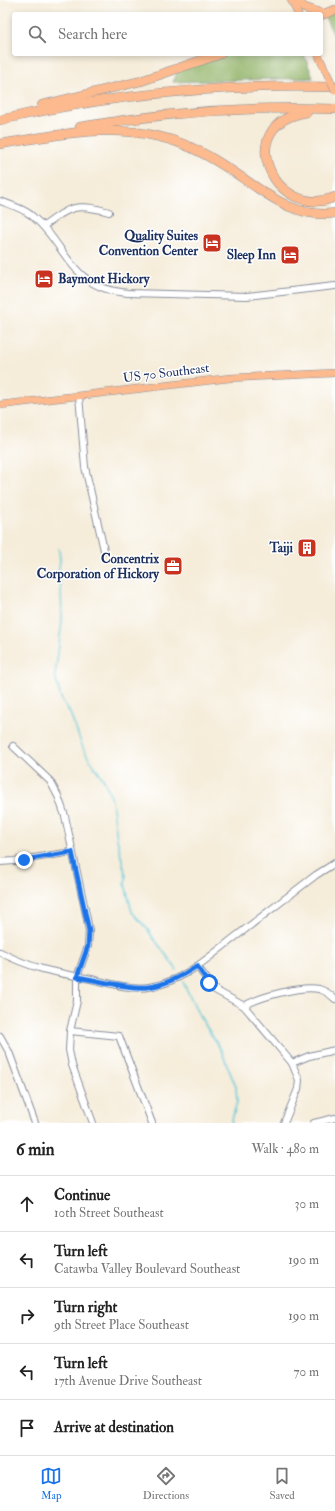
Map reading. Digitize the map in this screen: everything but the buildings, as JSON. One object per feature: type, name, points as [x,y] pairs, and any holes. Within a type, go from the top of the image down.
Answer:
[{"type":"highway","points":[[293,0],[305,8],[316,12]]},
{"type":"highway","points":[[323,14],[335,10]]},
{"type":"highway","points":[[0,116],[141,81],[214,56]]},
{"type":"highway","points":[[0,120],[87,103],[165,92],[255,87],[335,89]]},
{"type":"highway","points":[[0,144],[66,129],[162,114],[256,109],[335,109]]},
{"type":"highway","points":[[335,109],[297,114],[280,122],[268,138],[266,152],[269,167],[273,176],[279,185],[290,194],[309,200],[323,200],[335,196]]},
{"type":"highway","points":[[0,144],[87,131],[118,131],[149,134],[175,141],[203,154],[225,166],[287,207],[311,214],[335,213]]},
{"type":"main road","points":[[293,0],[297,12]]},
{"type":"main road","points":[[319,56],[335,89]]},
{"type":"main road","name":"US 70 Southeast","points":[[0,405],[230,378],[335,373]]},
{"type":"street","points":[[0,201],[22,209],[44,226],[78,273],[94,284],[114,291],[128,294],[247,296],[335,286]]},
{"type":"street","points":[[44,226],[70,208],[83,206],[109,212]]},
{"type":"street","points":[[80,396],[85,467],[104,550]]},
{"type":"street","points":[[13,746],[50,781],[56,791],[65,816],[89,931],[88,946],[77,977],[76,1001],[70,1031],[69,1050],[72,1065],[93,1123]]},
{"type":"street","points":[[0,862],[72,852]]},
{"type":"street","points":[[0,952],[33,967],[77,977],[130,986],[148,987],[176,978],[197,966],[316,875],[335,863]]},
{"type":"street","points":[[197,966],[215,990],[244,1006],[292,1063],[298,1080],[298,1089],[284,1123]]},
{"type":"street","points":[[244,1006],[253,1000],[262,997],[304,988],[320,989],[329,993],[335,999]]},
{"type":"street","points":[[70,1031],[119,1036],[152,1123]]},
{"type":"street","points":[[0,1036],[9,1052],[35,1123]]},
{"type":"street","points":[[292,1063],[309,1056],[335,1050]]},
{"type":"street","points":[[314,1123],[335,1118]]},
{"type":"green space","points":[[335,10],[335,37],[323,14]]},
{"type":"green space","points":[[215,56],[305,56],[313,78],[173,82],[179,69]]},
{"type":"waterway","points":[[59,549],[60,561],[58,573],[61,587],[62,621],[55,676],[61,698],[70,713],[83,748],[104,780],[112,800],[117,839],[126,877],[125,884],[132,912],[148,930],[177,970]]},
{"type":"waterway","points":[[183,982],[199,1015],[221,1050],[236,1087],[237,1102],[231,1123]]},
{"type":"place","name":"Quality Suites Convention Center","points":[[212,243]]},
{"type":"place","name":"Sleep Inn","points":[[290,255]]},
{"type":"place","name":"Baymont Hickory","points":[[44,279]]},
{"type":"place","name":"Taiji","points":[[307,548]]},
{"type":"place","name":"Concentrix Corporation of Hickory","points":[[173,566]]},
{"type":"route","points":[[24,860],[72,852],[88,919],[89,931],[88,946],[77,977],[130,986],[148,987],[163,984],[197,966],[209,983]]}]
